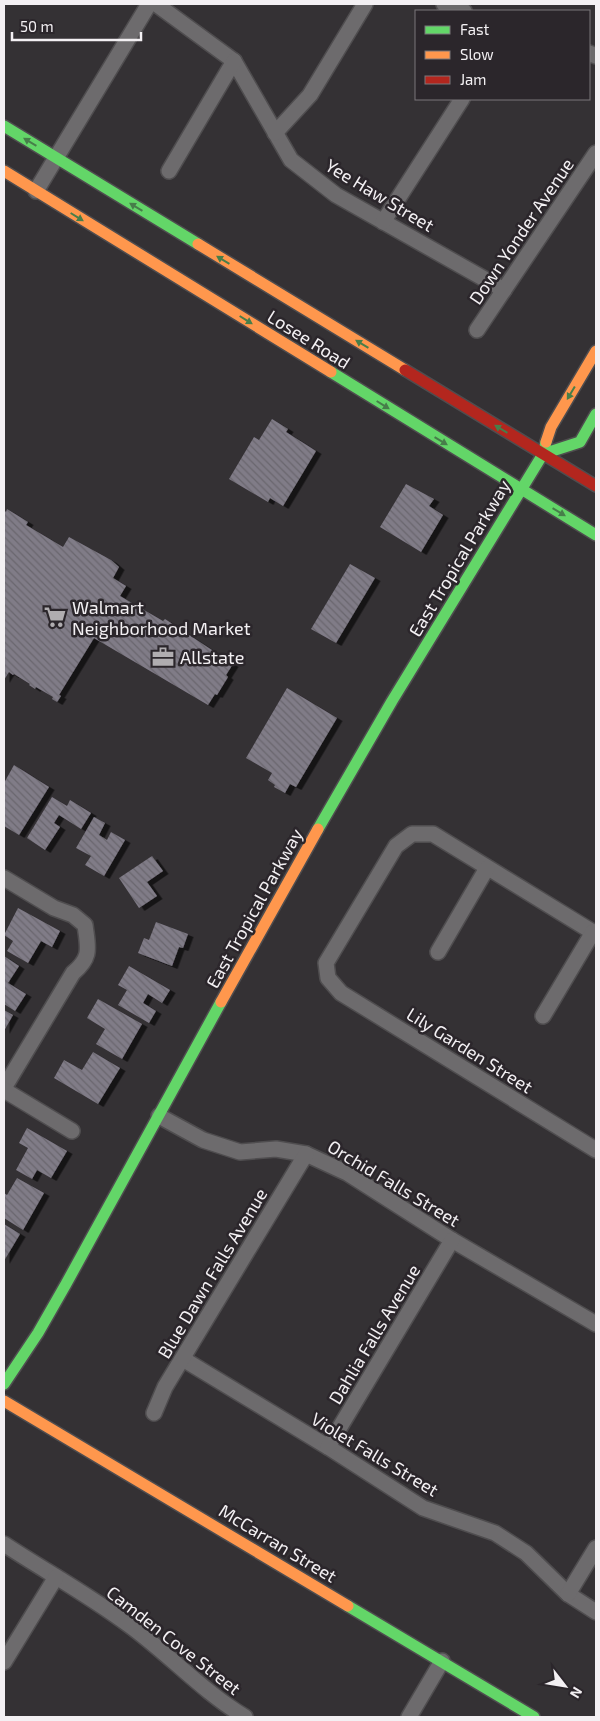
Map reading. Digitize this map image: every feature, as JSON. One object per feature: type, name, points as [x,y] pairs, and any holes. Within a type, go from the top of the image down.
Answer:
[{"type":"main road","name":"Losee Road","points":[[4,126],[596,486]]},
{"type":"main road","name":"Losee Road","points":[[4,171],[596,535]]},
{"type":"main road","name":"East Tropical Parkway","points":[[4,1384],[38,1333],[66,1284],[304,853],[392,701],[543,454],[551,427],[596,351]]},
{"type":"main road","points":[[543,454],[580,442],[596,414]]},
{"type":"main road","name":"McCarran Street","points":[[4,1401],[534,1717]]},
{"type":"street","points":[[36,191],[149,4]]},
{"type":"street","name":"Yee Haw Street","points":[[156,4],[234,61],[291,160],[336,195],[504,290]]},
{"type":"street","points":[[276,133],[310,95],[365,4]]},
{"type":"street","points":[[444,4],[461,10]]},
{"type":"street","points":[[169,171],[234,61]]},
{"type":"street","points":[[383,222],[461,100]]},
{"type":"street","name":"Down Yonder Avenue","points":[[476,330],[596,153]]},
{"type":"street","name":"Lily Garden Street","points":[[487,868],[433,834],[412,834],[396,846],[326,963],[328,978],[341,993],[596,1150]]},
{"type":"street","points":[[438,952],[487,868],[594,933],[543,1016]]},
{"type":"street","points":[[4,878],[54,908],[73,915],[85,925],[87,956],[82,965],[73,972],[4,1089],[72,1131]]},
{"type":"street","name":"Orchid Falls Street","points":[[159,1116],[203,1140],[240,1152],[276,1149],[306,1154],[346,1173],[452,1240],[596,1324]]},
{"type":"street","name":"Blue Dawn Falls Avenue","points":[[154,1413],[165,1387],[306,1154]]},
{"type":"street","name":"Dahlia Falls Avenue","points":[[328,1447],[452,1240]]},
{"type":"street","name":"Violet Falls Street","points":[[183,1359],[328,1447],[423,1508],[494,1534],[526,1554],[568,1594],[596,1612]]},
{"type":"street","name":"Camden Cove Street","points":[[4,1544],[128,1624],[208,1692],[244,1717]]},
{"type":"street","points":[[568,1594],[596,1548]]},
{"type":"street","points":[[4,1662],[56,1577]]},
{"type":"street","points":[[409,1717],[442,1661]]},
{"type":"building","points":[[272,419],[288,429],[286,432],[316,451],[283,506],[270,498],[268,502],[229,479],[254,437],[259,440]]},
{"type":"building","points":[[406,484],[434,499],[429,506],[443,515],[421,552],[380,527]]},
{"type":"building","name":"Walmart Neighborhood Market","points":[[7,509],[28,522],[26,525],[63,547],[69,537],[111,560],[119,567],[113,578],[126,586],[120,596],[163,621],[165,619],[233,664],[226,675],[228,677],[217,695],[215,694],[208,705],[94,638],[59,695],[61,696],[57,702],[52,699],[53,697],[36,687],[35,689],[14,674],[9,672],[4,680],[4,510],[6,512]]},
{"type":"building","points":[[350,564],[375,578],[336,643],[311,629]]},
{"type":"building","points":[[287,688],[337,718],[296,787],[290,784],[285,793],[274,787],[275,785],[268,780],[272,773],[246,758]]},
{"type":"building","points":[[14,765],[49,787],[19,835],[4,826],[4,783]]},
{"type":"building","points":[[52,797],[67,806],[70,800],[91,813],[81,829],[59,815],[54,823],[60,827],[45,850],[27,838]]},
{"type":"building","points":[[94,817],[105,823],[99,835],[107,840],[111,832],[125,840],[104,876],[85,865],[91,856],[76,848]]},
{"type":"building","points":[[152,856],[163,871],[147,882],[157,896],[139,908],[119,878]]},
{"type":"building","points":[[18,908],[60,931],[52,947],[41,941],[28,963],[7,951],[13,941],[4,935]]},
{"type":"building","points":[[156,922],[188,934],[183,948],[179,947],[172,966],[138,953],[144,938],[149,940]]},
{"type":"building","points":[[4,956],[19,966],[8,983],[26,994],[15,1011],[4,1004]]},
{"type":"building","points":[[129,966],[170,990],[162,1003],[148,994],[143,1003],[156,1011],[149,1023],[118,1005],[127,990],[118,985]]},
{"type":"building","points":[[98,999],[142,1024],[122,1059],[96,1044],[105,1029],[87,1018]]},
{"type":"building","points":[[4,1010],[13,1015],[4,1031]]},
{"type":"building","points":[[93,1052],[120,1068],[98,1104],[54,1078],[64,1060],[82,1070]]},
{"type":"building","points":[[27,1128],[67,1151],[51,1178],[37,1170],[32,1179],[16,1170],[28,1148],[19,1143]]},
{"type":"building","points":[[17,1178],[44,1193],[23,1230],[4,1218],[4,1193],[7,1195]]},
{"type":"building","points":[[4,1224],[20,1234],[4,1261]]},
{"type":"traffic: fast","points":[[4,126],[198,244]]},
{"type":"traffic: fast","points":[[331,372],[596,535]]},
{"type":"traffic: fast","points":[[543,454],[580,442],[596,414]]},
{"type":"traffic: fast","points":[[318,829],[392,701],[543,454],[546,442]]},
{"type":"traffic: fast","points":[[4,1384],[38,1333],[66,1284],[221,1002]]},
{"type":"traffic: fast","points":[[348,1606],[534,1717]]},
{"type":"traffic: slow","points":[[4,171],[331,372]]},
{"type":"traffic: slow","points":[[198,244],[405,370]]},
{"type":"traffic: slow","points":[[546,442],[551,427],[596,351]]},
{"type":"traffic: slow","points":[[221,1002],[318,829]]},
{"type":"traffic: slow","points":[[4,1401],[348,1606]]},
{"type":"traffic: jam","points":[[405,370],[596,486]]},
{"type":"place","name":"Walmart Neighborhood Market","points":[[55,617]]},
{"type":"place","name":"Allstate","points":[[163,657]]}]
